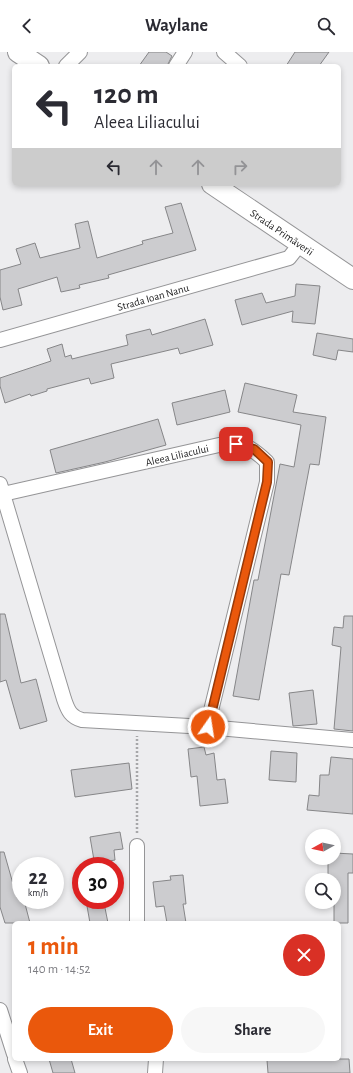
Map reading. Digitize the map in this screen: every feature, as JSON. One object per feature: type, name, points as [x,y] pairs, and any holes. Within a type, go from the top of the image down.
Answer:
[{"type":"main road","points":[[18,52],[36,64]]},
{"type":"main road","name":"Strada Primăverii","points":[[215,186],[353,279]]},
{"type":"street","points":[[68,64],[80,52]]},
{"type":"street","points":[[177,64],[185,52]]},
{"type":"street","points":[[224,52],[238,64]]},
{"type":"street","name":"Strada Ioan Nanu","points":[[0,340],[289,258],[300,244]]},
{"type":"street","name":"Aleea Liliacului","points":[[208,727],[267,482],[268,462],[254,449],[236,444],[219,446],[1,489],[67,709],[71,715],[82,720],[208,727],[353,740]]},
{"type":"street","points":[[137,846],[137,921]]},
{"type":"street","points":[[0,1010],[3,1032],[12,1050]]},
{"type":"street","points":[[17,1061],[20,1073]]},
{"type":"street","points":[[155,1073],[156,1061]]},
{"type":"path","points":[[137,722],[137,846]]},
{"type":"building","points":[[149,52],[166,52],[172,56],[168,64],[140,64]]},
{"type":"building","points":[[295,52],[329,52],[320,64],[287,64]]},
{"type":"building","points":[[181,203],[196,250],[108,275],[109,278],[79,285],[80,288],[61,292],[57,277],[18,289],[22,305],[3,310],[0,297],[0,270],[21,264],[16,249],[35,243],[40,258],[80,248],[75,224],[88,221],[97,258],[143,244],[142,241],[173,233],[165,207]]},
{"type":"building","points":[[296,284],[320,286],[315,324],[292,322],[293,311],[242,325],[235,300],[262,293],[266,303],[295,296]]},
{"type":"building","points":[[205,319],[213,345],[180,354],[178,348],[111,364],[114,378],[91,384],[89,378],[47,389],[47,391],[31,396],[30,394],[5,403],[0,386],[0,378],[51,361],[47,349],[62,344],[65,357],[71,355],[72,359],[128,345],[126,335],[150,329],[152,335]]},
{"type":"building","points":[[317,333],[353,339],[353,352],[338,350],[336,360],[313,355]]},
{"type":"building","points":[[245,383],[297,395],[293,412],[326,417],[319,465],[310,464],[289,575],[281,574],[259,700],[233,696],[254,580],[258,580],[280,464],[294,467],[301,425],[238,412]]},
{"type":"building","points":[[225,390],[230,412],[177,425],[172,403]]},
{"type":"building","points":[[158,419],[166,445],[105,462],[56,473],[50,450]]},
{"type":"building","points":[[0,614],[5,614],[21,683],[36,679],[47,721],[20,729],[6,680],[0,682]]},
{"type":"building","points":[[344,616],[353,616],[353,731],[334,729],[341,647],[332,645],[334,627],[343,628]]},
{"type":"building","points":[[313,690],[317,724],[293,726],[289,693]]},
{"type":"building","points":[[204,747],[206,755],[214,753],[217,780],[225,779],[228,803],[200,806],[197,776],[191,777],[188,749]]},
{"type":"building","points":[[271,751],[297,753],[296,782],[269,780]]},
{"type":"building","points":[[331,757],[353,759],[353,814],[307,810],[309,795],[319,796],[320,775],[329,775]]},
{"type":"building","points":[[129,763],[132,789],[75,797],[71,770]]},
{"type":"building","points":[[120,832],[123,849],[114,850],[115,857],[93,857],[90,837]]},
{"type":"building","points":[[0,852],[4,852],[12,880],[12,909],[26,909],[29,921],[12,921],[12,923],[5,923],[0,907]]},
{"type":"building","points":[[341,853],[353,854],[353,873],[348,873],[348,923],[334,921],[334,909],[341,909],[341,873],[328,873],[328,865],[341,865]]},
{"type":"building","points":[[183,875],[186,904],[183,904],[186,921],[167,921],[164,906],[156,907],[153,882],[171,880],[170,876]]},
{"type":"building","points":[[88,909],[105,909],[108,921],[90,921]]},
{"type":"building","points":[[341,1059],[349,1059],[350,1073],[268,1073],[267,1061],[341,1061]]},
{"type":"building","points":[[50,1061],[72,1061],[75,1073],[53,1073]]},
{"type":"route","points":[[208,727],[267,482],[268,462],[254,449],[236,444]]}]
